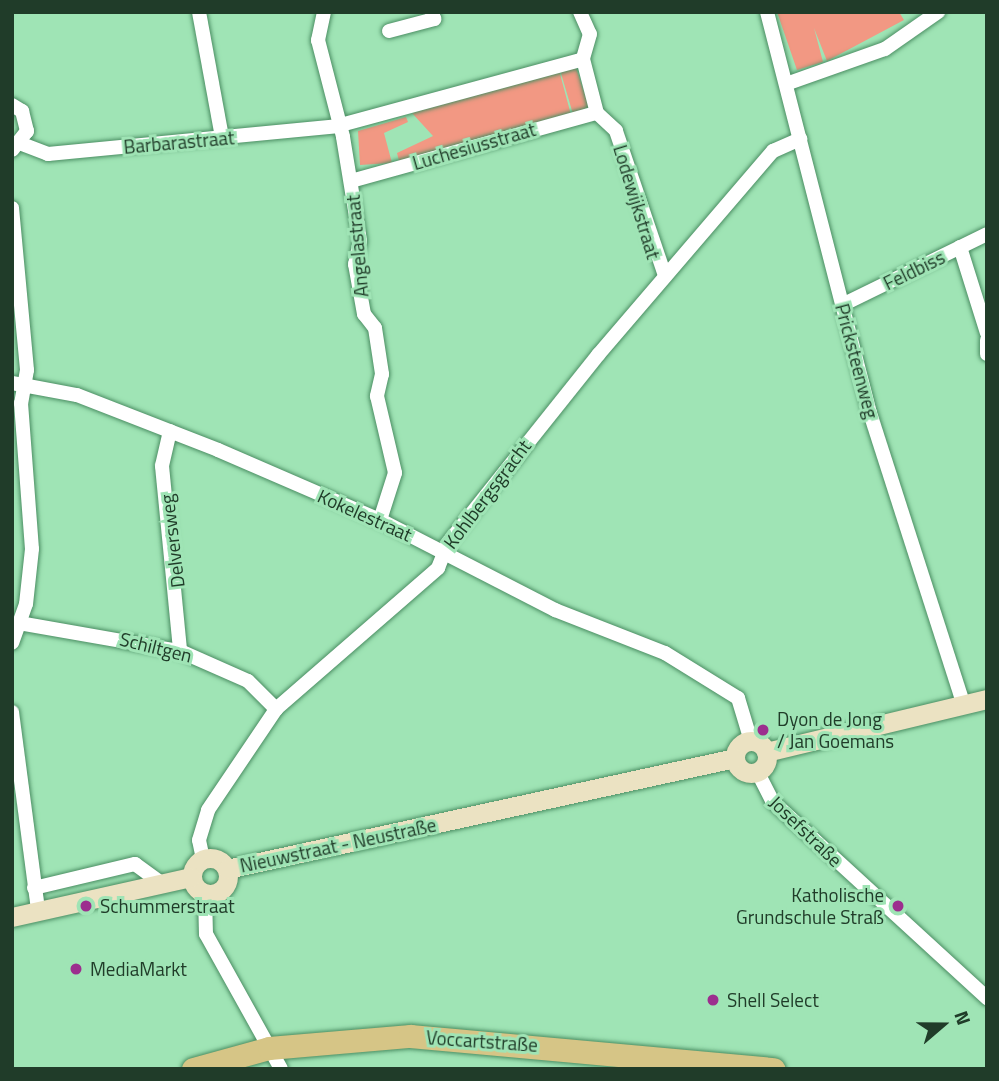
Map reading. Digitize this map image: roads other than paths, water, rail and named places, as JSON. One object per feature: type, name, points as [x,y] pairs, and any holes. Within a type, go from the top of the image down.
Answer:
[{"type":"main road","name":"Voccartstraße","points":[[193,1069],[269,1048],[431,1036],[774,1069]]},
{"type":"street","points":[[199,12],[222,137]]},
{"type":"street","name":"Angelastraat","points":[[324,12],[318,40],[351,181],[360,241],[355,264],[364,314],[375,328],[382,374],[377,396],[395,473],[380,520]]},
{"type":"street","points":[[389,31],[433,19],[432,12]]},
{"type":"street","name":"Lodewijkstraat","points":[[580,12],[590,34],[583,60],[597,113],[616,131],[665,276]]},
{"type":"street","name":"Pricksteenweg","points":[[767,12],[870,413],[964,706]]},
{"type":"street","points":[[786,85],[885,49],[938,12]]},
{"type":"street","points":[[337,126],[583,60]]},
{"type":"street","points":[[12,105],[27,124],[17,147]]},
{"type":"street","name":"Luchesiusstraat","points":[[351,181],[597,113]]},
{"type":"street","name":"Barbarastraat","points":[[17,147],[48,154],[337,126]]},
{"type":"street","name":"Kohlbergsgracht","points":[[203,859],[199,840],[208,810],[276,709],[438,568],[442,553],[665,276],[773,150],[800,139]]},
{"type":"street","points":[[12,208],[19,384],[32,549],[19,623],[12,643]]},
{"type":"street","name":"Feldbiss","points":[[842,305],[987,234]]},
{"type":"street","points":[[960,247],[987,333]]},
{"type":"street","points":[[987,340],[987,354]]},
{"type":"street","name":"Kokelestraat","points":[[19,384],[77,395],[170,431],[380,520],[544,605],[677,659],[738,698],[759,746]]},
{"type":"street","name":"Delversweg","points":[[170,431],[162,466],[180,652]]},
{"type":"street","name":"Schiltgen","points":[[19,623],[180,652],[248,681],[276,709]]},
{"type":"street","points":[[759,746],[757,771],[742,770],[735,758],[740,745],[759,746],[964,706],[987,699]]},
{"type":"street","points":[[12,712],[19,829],[34,888],[22,918]]},
{"type":"street","name":"Nieuwstraat - Neustraße","points":[[227,869],[735,758]]},
{"type":"street","name":"Josefstraße","points":[[757,771],[772,801],[987,998]]},
{"type":"street","points":[[22,918],[191,877],[203,859],[217,859],[227,869],[222,890],[205,894]]},
{"type":"street","points":[[34,888],[135,864],[163,884]]},
{"type":"street","points":[[191,877],[205,894],[206,934],[281,1069]]},
{"type":"place","name":"Dyon de Jong / Jan Goemans","points":[[763,730]]},
{"type":"place","name":"Schummerstraat","points":[[86,906]]},
{"type":"place","name":"Katholische Grundschule Straß","points":[[898,906]]},
{"type":"place","name":"MediaMarkt","points":[[76,969]]},
{"type":"place","name":"Shell Select","points":[[713,1000]]}]
